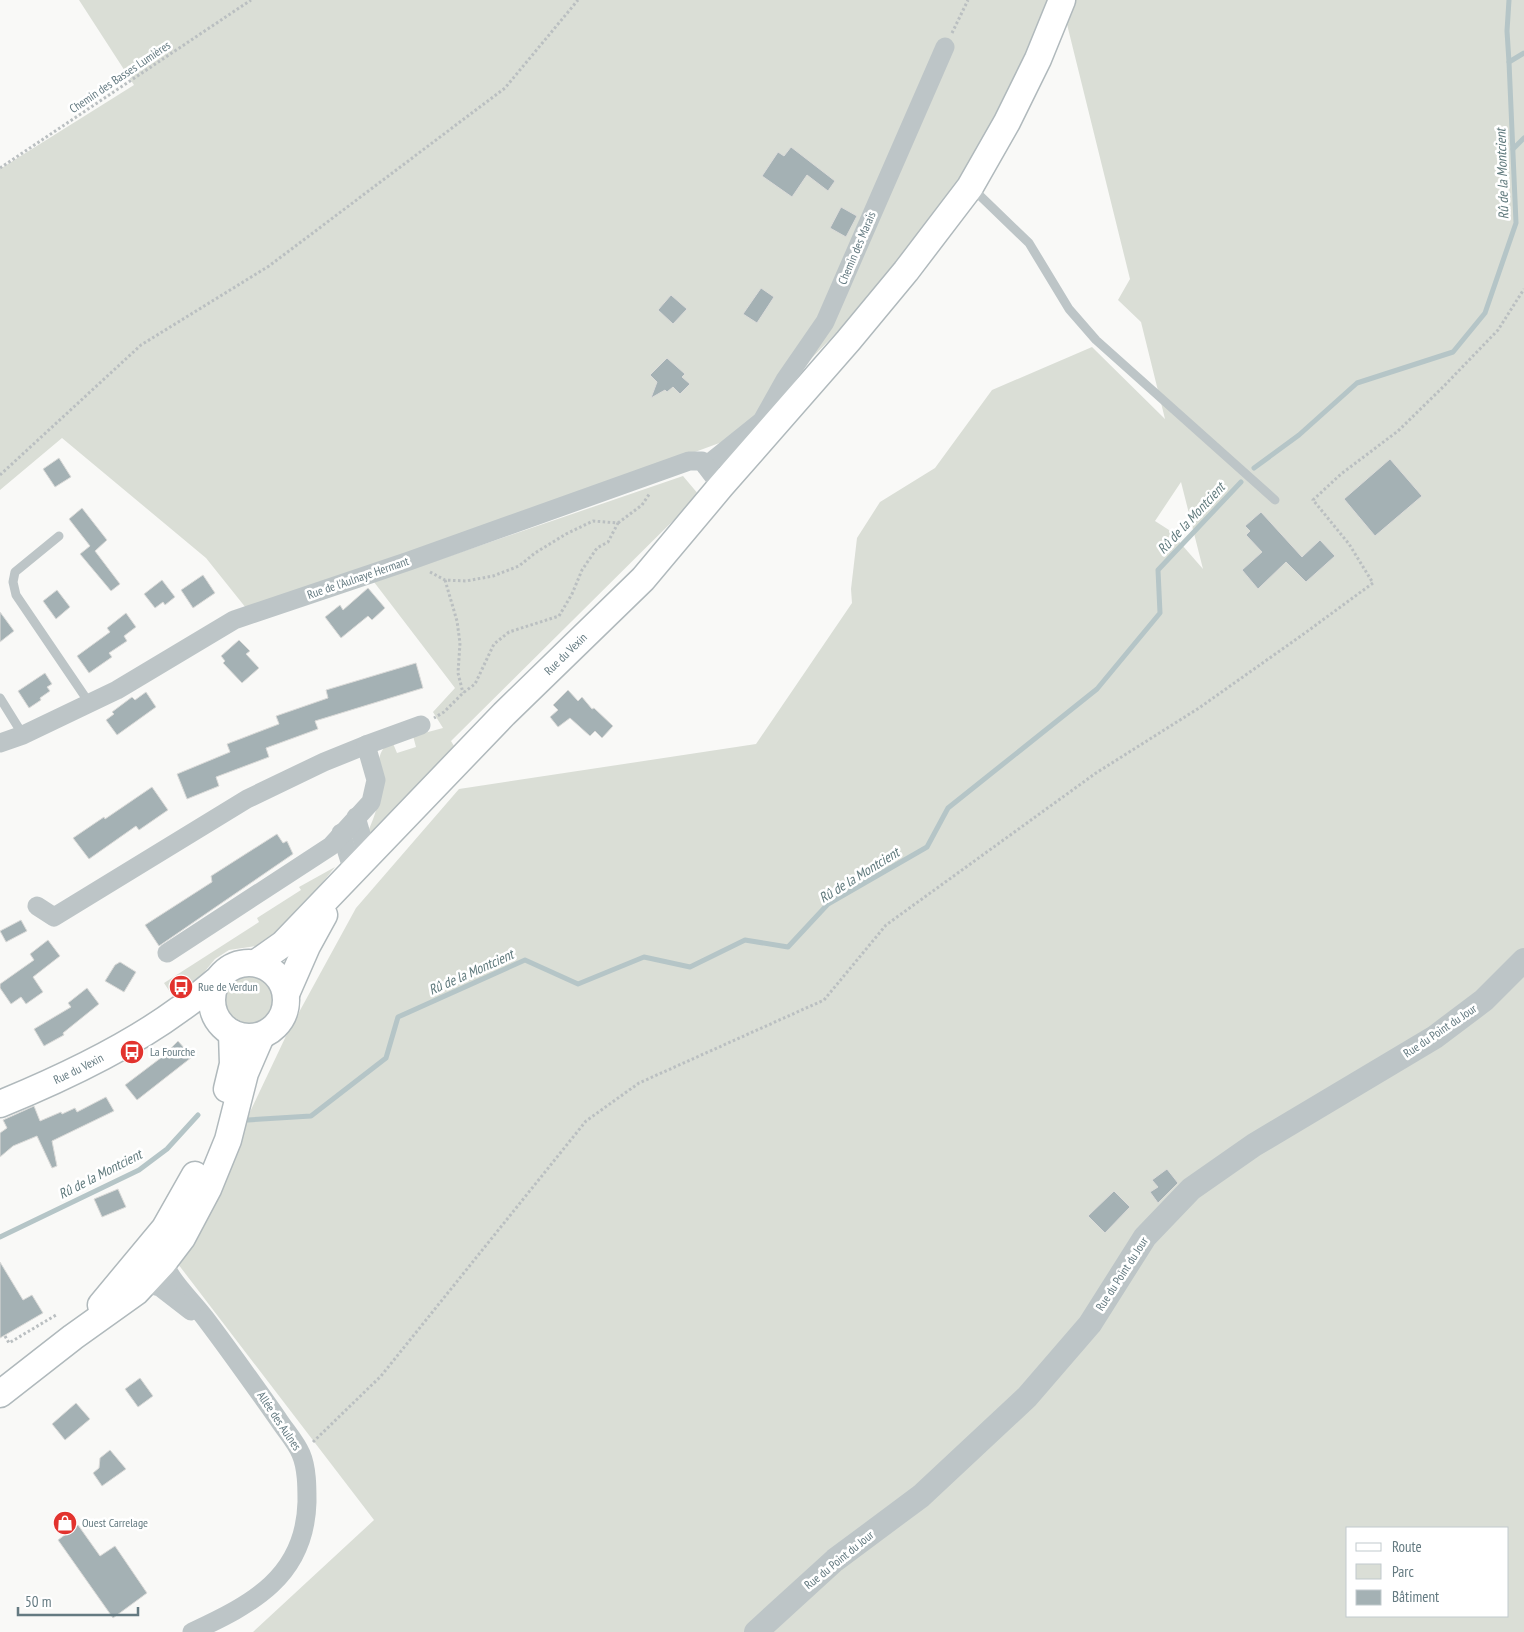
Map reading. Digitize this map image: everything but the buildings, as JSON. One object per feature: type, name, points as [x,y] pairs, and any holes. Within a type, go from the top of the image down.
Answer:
[{"type":"main road","name":"Rue du Vexin","points":[[354,870],[504,714],[643,579],[714,476],[906,271],[970,187],[1007,122],[1038,59],[1062,0]]},
{"type":"main road","points":[[256,963],[283,944],[354,870]]},
{"type":"main road","points":[[179,1010],[224,1026],[241,1037],[261,1036],[270,1031],[278,1024],[285,1010],[286,994],[306,946],[354,870]]},
{"type":"main road","points":[[73,1338],[160,1234],[192,1182],[221,1112],[233,1064],[224,1026],[212,1006],[212,993],[216,981],[229,968],[238,964],[256,963],[267,967],[276,974],[286,994]]},
{"type":"main road","name":"Rue du Vexin","points":[[0,1104],[89,1064],[179,1010],[216,981]]},
{"type":"main road","points":[[0,1394],[136,1292],[163,1263],[182,1238],[208,1189],[228,1140],[245,1073],[261,1036]]},
{"type":"street","name":"Chemin des Marais","points":[[777,410],[785,380],[825,322],[944,47]]},
{"type":"street","name":"Rue de l'Aulnaye Hermant","points":[[0,743],[23,735],[118,690],[234,620],[362,577],[689,461],[702,461],[714,476]]},
{"type":"street","points":[[37,906],[54,917],[247,799],[324,762],[421,725]]},
{"type":"street","points":[[167,953],[331,846],[371,802],[376,780],[366,745]]},
{"type":"street","points":[[354,870],[356,817]]},
{"type":"street","points":[[342,833],[354,870]]},
{"type":"street","name":"Rue du Point du Jour","points":[[756,1632],[835,1560],[921,1496],[1027,1397],[1090,1324],[1145,1237],[1190,1189],[1254,1145],[1435,1037],[1484,1000],[1524,960]]},
{"type":"street","name":"Allée des Aulnes","points":[[160,1234],[163,1263],[170,1275],[208,1320],[301,1454],[306,1480],[307,1516],[303,1536],[280,1577],[255,1599],[192,1632]]},
{"type":"street","name":"Allée des Aulnes","points":[[145,1283],[160,1287],[188,1309],[208,1320]]},
{"type":"lane","points":[[970,187],[1030,243],[1069,309],[1096,340],[1274,500]]},
{"type":"lane","points":[[60,536],[15,572],[13,582],[16,595],[90,704]]},
{"type":"lane","points":[[0,698],[23,735]]},
{"type":"path","name":"Chemin des Basses Lumières","points":[[0,168],[251,0]]},
{"type":"path","points":[[0,475],[141,345],[269,266],[505,88],[578,0]]},
{"type":"path","points":[[944,47],[968,0]]},
{"type":"path","points":[[301,1454],[381,1376],[586,1121],[639,1083],[824,1000],[886,925],[1096,773],[1199,708],[1373,583],[1349,544],[1313,500],[1341,474],[1398,431],[1444,386],[1498,330],[1524,289]]},
{"type":"path","points":[[421,725],[444,712],[475,684],[494,644],[509,632],[559,616],[572,594],[582,570],[597,548],[608,542],[618,524],[593,520],[535,553],[519,566],[493,576],[466,581],[445,580],[458,621],[460,643],[458,673],[463,693]]},
{"type":"path","points":[[5,1336],[9,1343],[56,1315]]},
{"type":"green space","points":[[79,0],[1055,0],[993,132],[916,252],[733,438],[521,516],[246,608],[206,558],[62,438],[0,490],[0,169],[134,85]]},
{"type":"green space","points":[[1061,0],[1524,0],[1524,1632],[253,1632],[374,1520],[178,1264],[286,1036],[356,908],[459,789],[756,744],[852,603],[851,589],[857,538],[880,502],[935,468],[992,390],[1092,347],[1165,419],[1141,322],[1118,300],[1130,279]],"holes":[[[1181,482],[1203,569],[1169,530],[1155,521]]]},
{"type":"green space","points":[[683,476],[699,495],[451,741],[457,751],[369,839],[367,835],[377,806],[378,770],[381,753],[385,746],[392,741],[397,753],[416,747],[413,736],[443,728],[433,712],[455,688],[374,582]]},
{"type":"green space","points":[[335,867],[281,934],[262,945],[229,950],[215,959],[197,981],[181,991],[170,992],[164,983],[259,922],[257,918],[301,890],[299,887]]},
{"type":"green space","points":[[244,971],[256,971],[266,975],[274,983],[278,999],[274,1015],[266,1023],[256,1027],[244,1027],[234,1023],[226,1015],[222,1005],[222,993],[226,983],[234,975]]},
{"type":"waterway","points":[[1509,0],[1507,31],[1509,62]]},
{"type":"waterway","name":"Rû de la Montcient","points":[[1254,468],[1299,435],[1357,383],[1453,352],[1485,313],[1516,223],[1509,62],[1524,53]]},
{"type":"waterway","points":[[1513,149],[1524,138]]},
{"type":"waterway","name":"Rû de la Montcient","points":[[248,1120],[311,1116],[386,1058],[398,1017],[525,960],[578,984],[644,957],[690,967],[745,940],[788,947],[828,904],[927,847],[948,808],[1097,689],[1160,613],[1158,570],[1241,482]]},
{"type":"waterway","name":"Rû de la Montcient","points":[[0,1237],[139,1170],[167,1149],[198,1115]]},
{"type":"place","name":"Rue de Verdun","points":[[181,987]]},
{"type":"place","name":"La Fourche","points":[[132,1052]]},
{"type":"place","name":"Ouest Carrelage","points":[[65,1523]]}]
